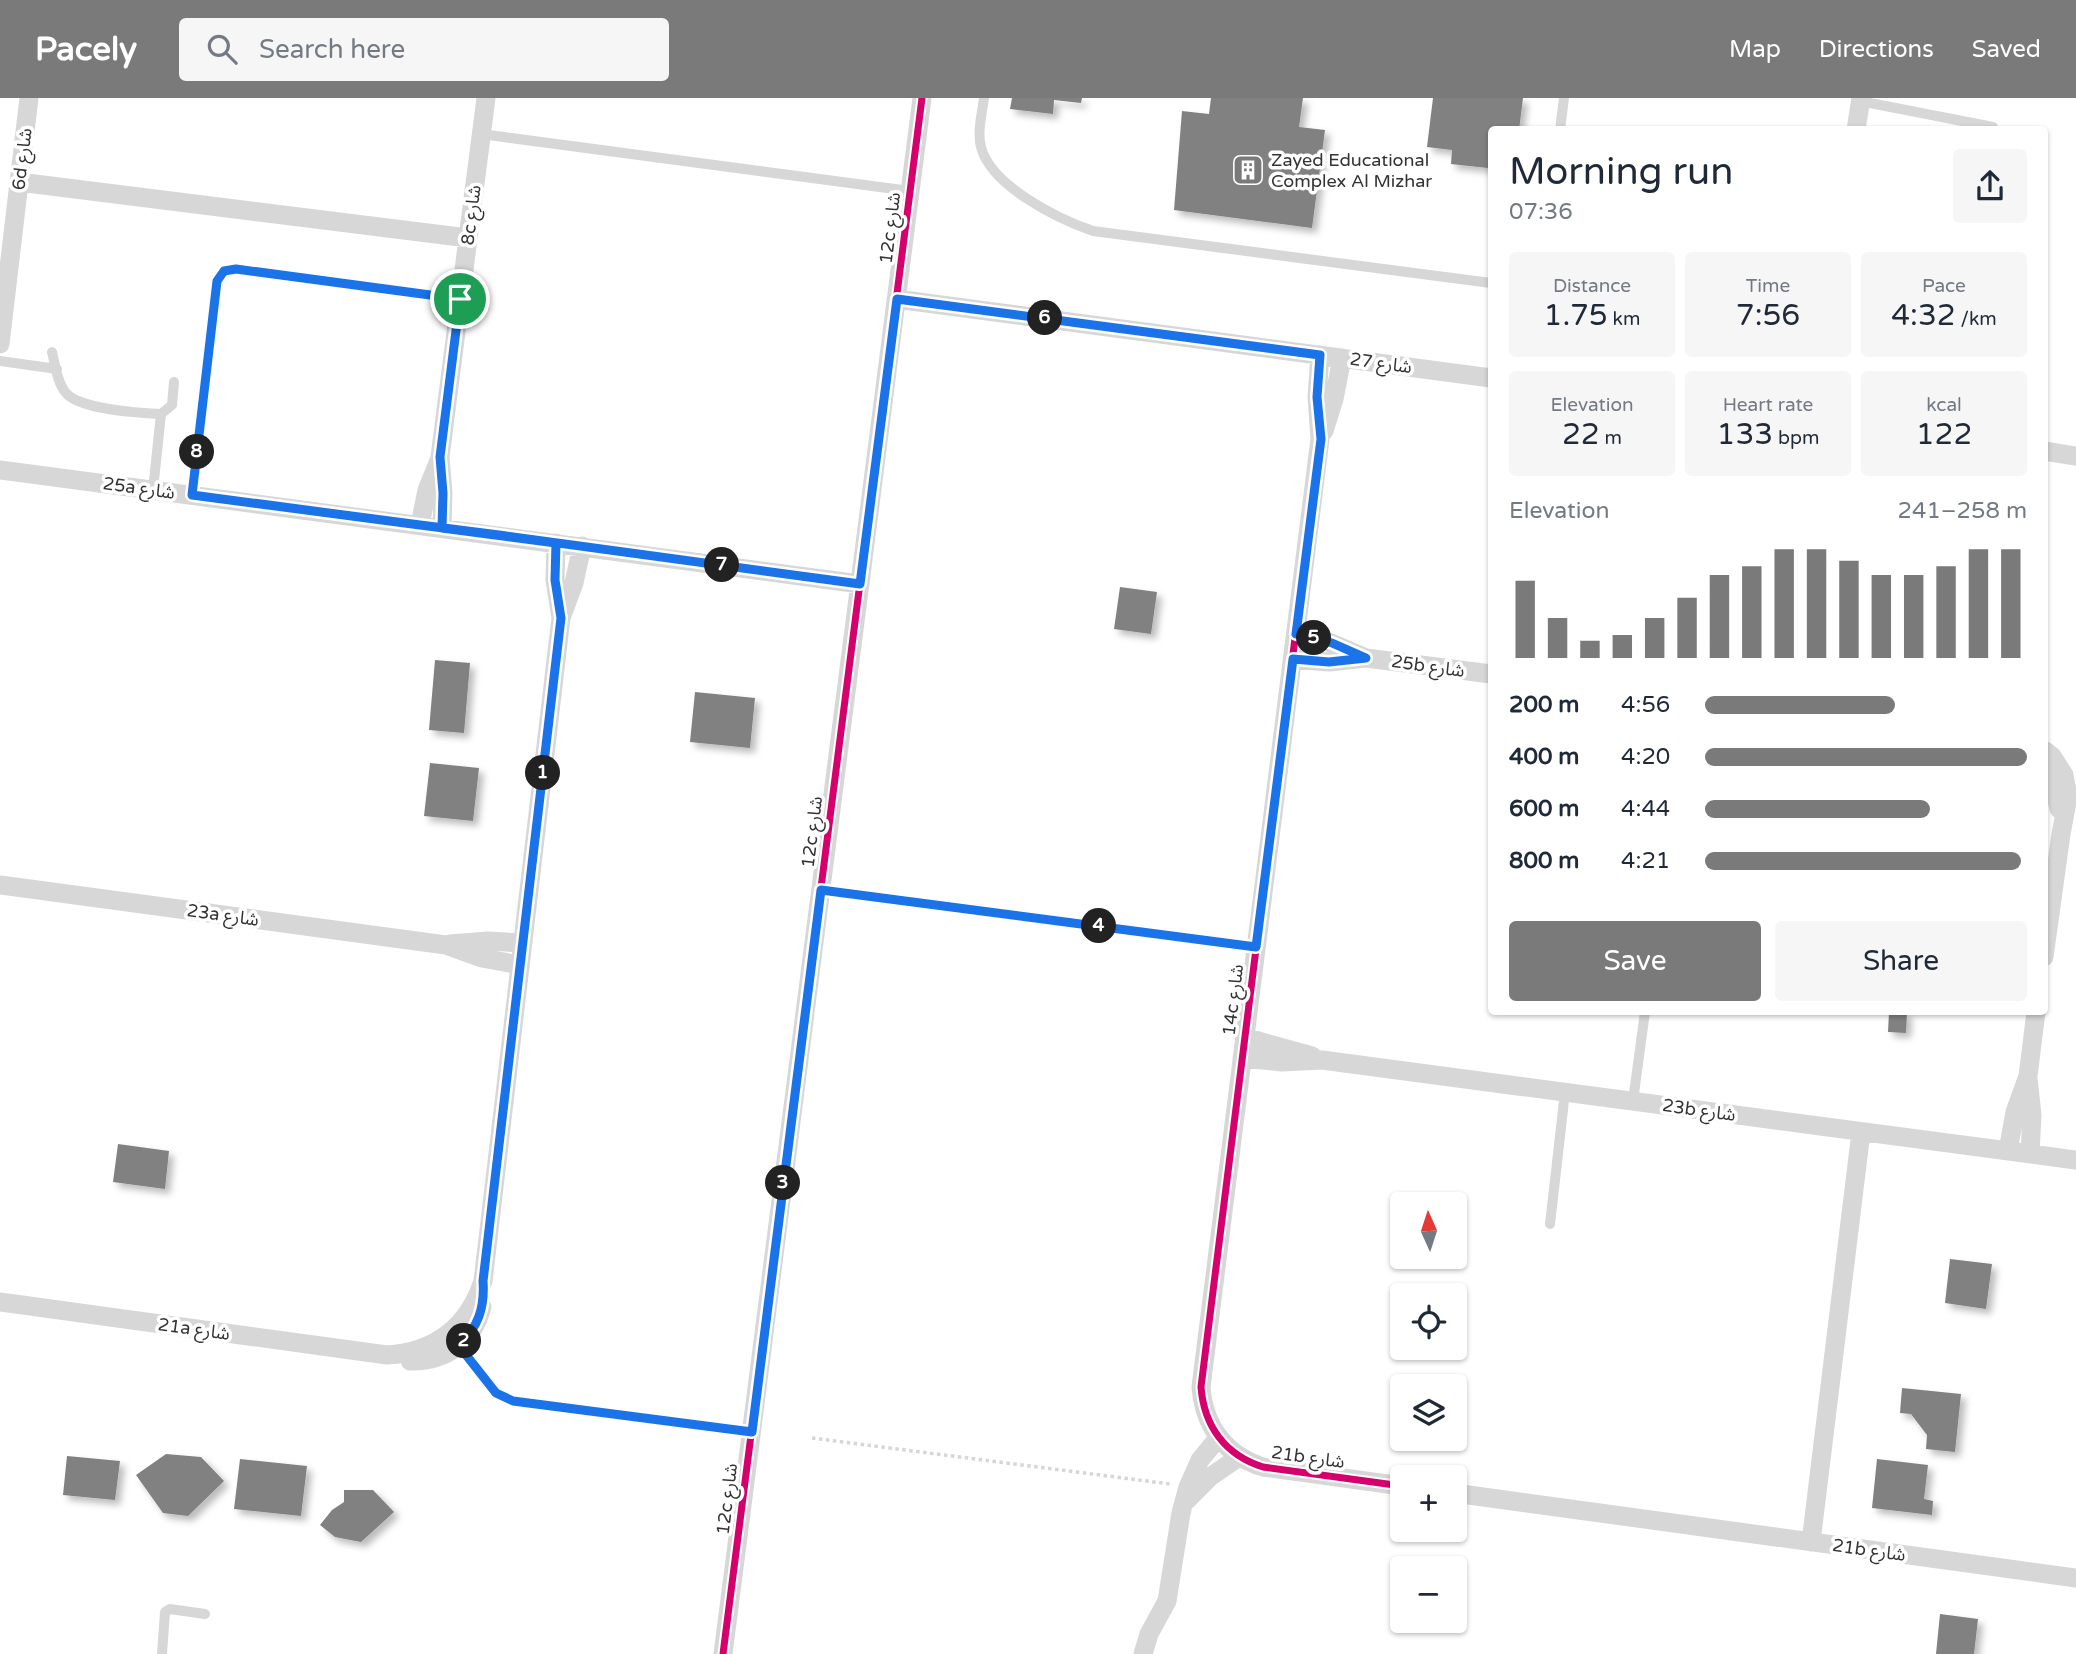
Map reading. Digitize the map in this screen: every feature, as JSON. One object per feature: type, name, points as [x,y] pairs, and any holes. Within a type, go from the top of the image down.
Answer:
[{"type":"street","name":"6d شارع","points":[[0,344],[29,98]]},
{"type":"street","name":"8c شارع","points":[[442,528],[440,457],[486,98]]},
{"type":"street","name":"12c شارع","points":[[723,1654],[922,98]]},
{"type":"street","points":[[1857,126],[1861,100]]},
{"type":"street","points":[[19,182],[468,238]]},
{"type":"street","name":"شارع 27","points":[[897,299],[1488,378]]},
{"type":"street","name":"14c شارع","points":[[1320,355],[1317,397],[1321,439]]},
{"type":"street","name":"14c شارع","points":[[1218,1438],[1205,1413],[1201,1387],[1321,439],[1334,399],[1342,358]]},
{"type":"street","points":[[2048,452],[2076,456]]},
{"type":"street","name":"8c شارع","points":[[420,525],[427,490],[440,457]]},
{"type":"street","name":"25a شارع","points":[[0,470],[860,584]]},
{"type":"street","points":[[556,543],[555,580],[561,618]]},
{"type":"street","points":[[455,1340],[480,1318],[483,1306],[483,1281],[561,618],[574,583],[582,546]]},
{"type":"street","name":"25b شارع","points":[[1296,634],[1332,643],[1366,658]]},
{"type":"street","name":"25b شارع","points":[[1293,659],[1329,662],[1366,658],[1488,674]]},
{"type":"street","points":[[2048,754],[2059,765],[2067,786],[2067,809],[2048,928]]},
{"type":"street","points":[[2048,776],[2058,798],[2061,834]]},
{"type":"street","name":"23a شارع","points":[[0,885],[446,945],[482,958],[520,965]]},
{"type":"street","name":"23a شارع","points":[[446,945],[488,941],[523,943]]},
{"type":"street","points":[[2008,1151],[2015,1112],[2028,1076],[2036,1015]]},
{"type":"street","name":"23b شارع","points":[[1244,1037],[1322,1060]]},
{"type":"street","name":"23b شارع","points":[[1242,1058],[1282,1062],[1322,1060],[2076,1160]]},
{"type":"street","points":[[2028,1076],[2032,1115],[2030,1154]]},
{"type":"street","points":[[1811,1542],[1861,1132]]},
{"type":"street","name":"21a شارع","points":[[0,1302],[387,1355],[455,1340]]},
{"type":"street","points":[[1143,1654],[1149,1634],[1167,1601],[1181,1513],[1187,1494],[1200,1460],[1218,1438]]},
{"type":"street","name":"21b شارع","points":[[1218,1438],[1239,1457],[1263,1467],[1390,1484]]},
{"type":"street","points":[[1187,1494],[1239,1457]]},
{"type":"street","name":"21b شارع","points":[[1467,1495],[2076,1578]]},
{"type":"lane","points":[[984,98],[980,136],[985,156],[1007,183],[1026,199],[1069,223],[1093,231],[1488,284]]},
{"type":"lane","points":[[1560,126],[1564,98]]},
{"type":"lane","points":[[1861,100],[1988,126]]},
{"type":"lane","points":[[481,134],[910,191]]},
{"type":"lane","points":[[192,495],[217,281],[224,271],[236,269],[460,299]]},
{"type":"lane","points":[[52,352],[65,393],[77,402],[161,414]]},
{"type":"lane","points":[[0,361],[57,369]]},
{"type":"lane","points":[[153,489],[161,414],[172,405],[174,382]]},
{"type":"lane","points":[[821,890],[1256,947]]},
{"type":"lane","points":[[1633,1101],[1644,1015]]},
{"type":"lane","points":[[1550,1224],[1565,1092]]},
{"type":"lane","points":[[455,1340],[496,1393],[513,1401],[752,1432]]},
{"type":"lane","points":[[162,1654],[166,1612],[170,1609],[205,1614]]},
{"type":"path","points":[[812,1438],[1187,1494]]},
{"type":"building","points":[[1012,98],[1082,98],[1081,103],[1054,100],[1053,114],[1010,109]]},
{"type":"building","name":"Zayed Educational Complex Al Mizhar","points":[[1211,98],[1303,98],[1299,127],[1325,130],[1312,228],[1174,210],[1182,111],[1209,114]]},
{"type":"building","name":"Zayed Educational Complex Al Mizhar","points":[[1433,98],[1523,98],[1520,126],[1488,126],[1488,168],[1451,164],[1452,150],[1427,147]]},
{"type":"building","points":[[1120,587],[1157,592],[1151,634],[1114,629]]},
{"type":"building","points":[[435,660],[470,663],[464,733],[429,730]]},
{"type":"building","points":[[695,692],[755,698],[750,748],[690,742]]},
{"type":"building","points":[[430,763],[479,768],[473,821],[424,816]]},
{"type":"building","points":[[1889,1015],[1907,1015],[1906,1033],[1888,1032]]},
{"type":"building","points":[[118,1144],[169,1151],[165,1189],[113,1182]]},
{"type":"building","points":[[1950,1259],[1992,1264],[1986,1309],[1945,1303]]},
{"type":"building","points":[[1902,1388],[1961,1394],[1955,1452],[1926,1449],[1927,1435],[1911,1414],[1900,1413]]},
{"type":"building","points":[[166,1454],[201,1457],[224,1481],[188,1516],[163,1513],[136,1475]]},
{"type":"building","points":[[67,1456],[120,1461],[115,1500],[63,1495]]},
{"type":"building","points":[[240,1459],[307,1466],[301,1516],[234,1509]]},
{"type":"building","points":[[1877,1459],[1928,1465],[1924,1499],[1933,1501],[1932,1515],[1872,1508]]},
{"type":"building","points":[[344,1490],[373,1490],[394,1512],[361,1542],[335,1537],[320,1525],[332,1510],[344,1502]]},
{"type":"building","points":[[1940,1614],[1978,1619],[1974,1654],[1936,1654]]},
{"type":"cycle path","points":[[723,1654],[922,98]]},
{"type":"cycle path","points":[[1320,355],[1317,397],[1320,439],[1201,1387],[1207,1414],[1219,1437],[1227,1447],[1250,1462],[1263,1467],[1390,1484]]},
{"type":"place","name":"Zayed Educational Complex Al Mizhar","points":[[1248,170]]},
{"type":"route","points":[[460,299],[230,268],[224,271],[217,281],[192,495],[442,528],[499,535],[860,584],[897,299],[1320,355],[1317,397],[1321,439],[1296,634],[1332,643],[1366,658],[1329,662],[1293,659],[1256,947],[821,890],[752,1432],[513,1401],[496,1393],[489,1386],[459,1346],[474,1329],[483,1306],[483,1281],[561,618],[555,580],[556,543],[442,528],[443,475],[440,457],[460,299]]}]
